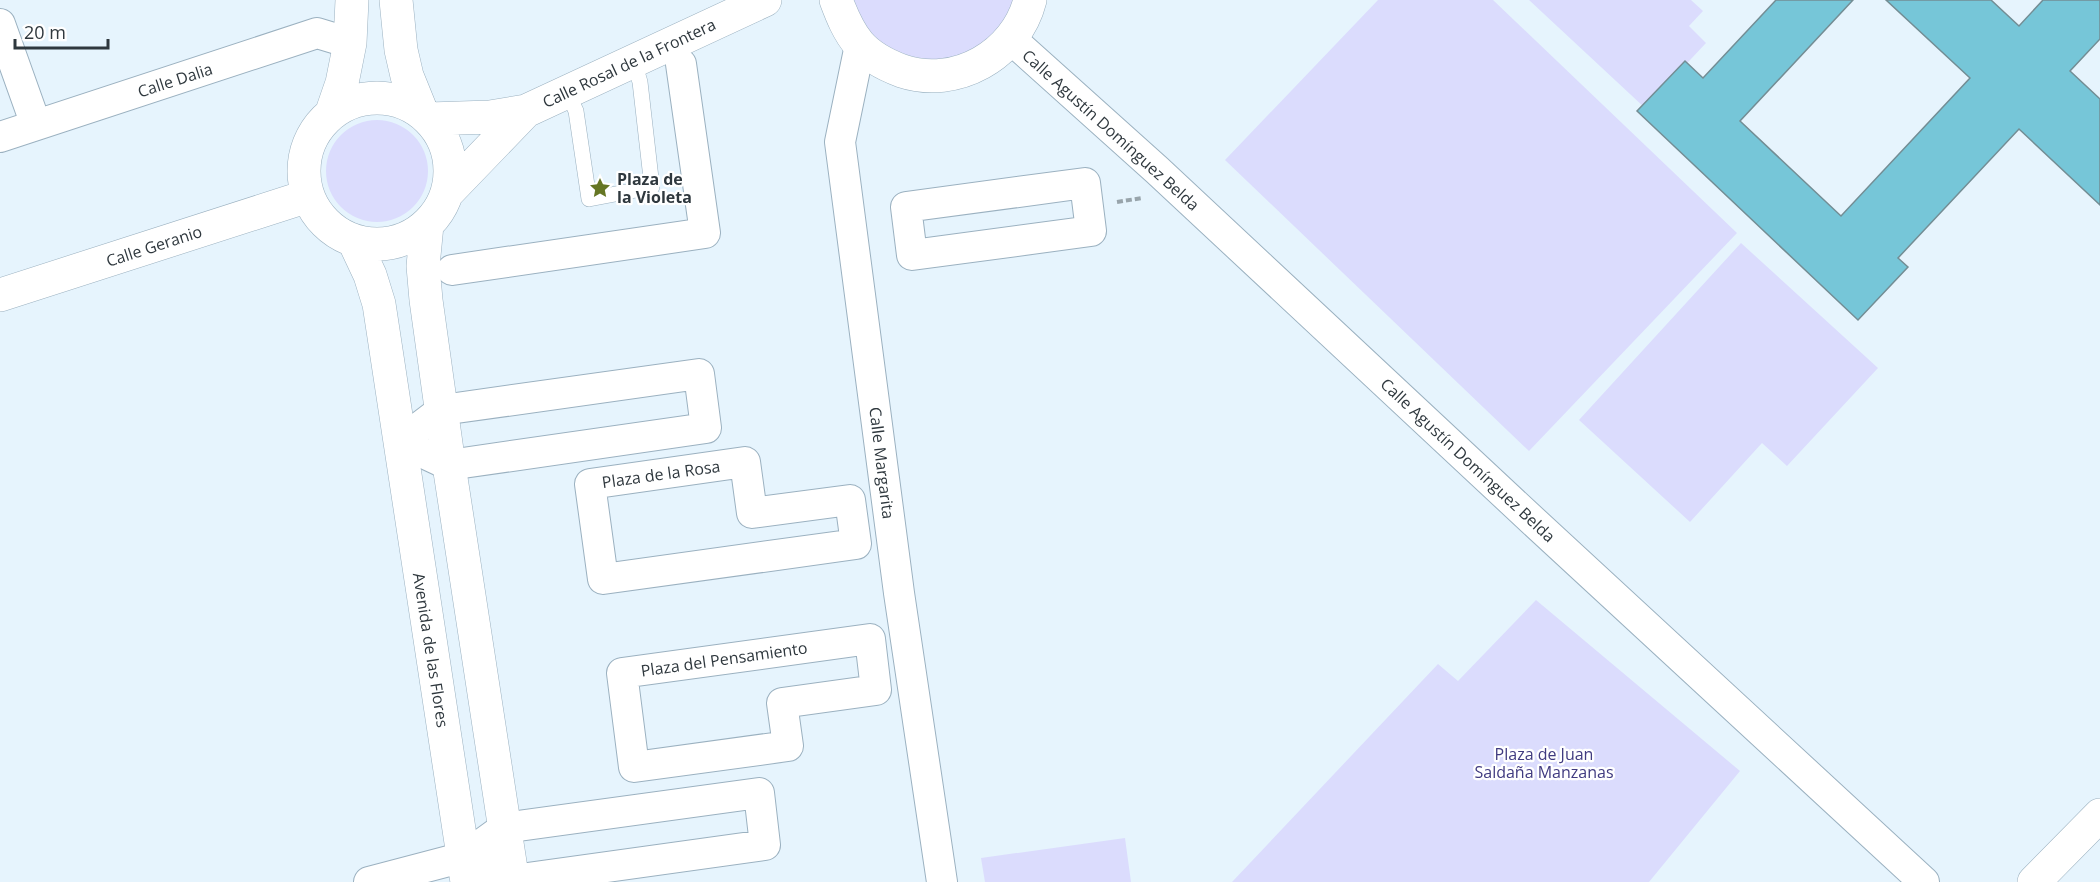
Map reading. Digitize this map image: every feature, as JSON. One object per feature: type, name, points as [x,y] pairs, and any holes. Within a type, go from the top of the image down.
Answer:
[{"type":"main road","points":[[332,112],[342,83],[350,43],[352,0]]},
{"type":"main road","points":[[396,0],[401,50],[407,76],[426,116],[444,141],[451,166],[447,193],[439,211],[426,225],[405,239],[380,244],[354,241],[326,224],[315,211],[308,196],[304,178],[304,160],[309,142],[319,126],[332,112],[354,101],[378,97],[401,101],[426,116]]},
{"type":"main road","name":"Calle Rosal de la Frontera","points":[[426,116],[490,117],[526,111],[765,0]]},
{"type":"main road","points":[[836,0],[844,23],[860,45],[889,66],[912,74],[930,76],[948,75],[981,64],[999,51],[1011,39],[1027,14],[1030,0]]},
{"type":"main road","name":"Calle Rosal de la Frontera","points":[[447,193],[526,111]]},
{"type":"main road","name":"Calle Geranio","points":[[0,295],[308,196]]},
{"type":"main road","points":[[426,225],[423,266],[449,465],[513,881]]},
{"type":"main road","name":"Avenida de las Flores","points":[[354,241],[370,275],[379,304],[465,869]]},
{"type":"main road","points":[[2034,882],[2100,815]]},
{"type":"street","points":[[0,24],[36,125]]},
{"type":"street","name":"Calle Dalia","points":[[0,137],[317,33],[350,43]]},
{"type":"street","name":"Calle Agustín Domínguez Belda","points":[[1011,39],[1157,170],[1569,555],[1924,882]]},
{"type":"street","name":"Calle Margarita","points":[[860,45],[840,142],[899,593],[942,882]]},
{"type":"street","points":[[452,270],[705,232],[681,64]]},
{"type":"street","points":[[1085,183],[1091,231],[912,255],[906,207],[1085,183]]},
{"type":"street","points":[[699,374],[706,428],[449,465],[400,442],[442,410],[699,374]]},
{"type":"street","name":"Plaza de la Rosa","points":[[745,462],[752,513],[850,500],[856,544],[603,579],[590,484],[745,462]]},
{"type":"street","name":"Plaza del Pensamiento","points":[[870,639],[876,690],[782,704],[788,746],[634,767],[622,673],[870,639]]},
{"type":"street","points":[[369,882],[465,869],[513,881],[765,844],[759,793],[504,828],[465,869]]},
{"type":"lane","points":[[567,92],[576,111],[589,199],[652,187],[640,82],[634,62]]},
{"type":"green space","points":[[852,0],[1016,0],[1001,26],[980,47],[962,55],[943,59],[923,59],[904,54],[886,45],[871,33],[859,18]]},
{"type":"green space","points":[[1378,0],[1493,0],[1737,233],[1529,451],[1225,160]]},
{"type":"green space","points":[[1529,0],[1691,0],[1703,11],[1689,26],[1706,43],[1645,108]]},
{"type":"green space","points":[[377,120],[396,124],[413,135],[424,152],[428,171],[424,190],[413,207],[396,218],[377,222],[358,218],[341,207],[330,190],[326,171],[330,152],[341,135],[358,124]]},
{"type":"green space","points":[[1741,243],[1878,368],[1787,466],[1762,443],[1690,522],[1579,420]]},
{"type":"green space","name":"Plaza de Juan Saldaña Manzanas","points":[[1536,600],[1740,771],[1649,882],[1232,882],[1438,664],[1458,681]]},
{"type":"green space","points":[[1125,838],[1131,882],[985,882],[981,858]]},
{"type":"building","points":[[1776,0],[1853,0],[1740,121],[1841,216],[1970,78],[1886,0],[1991,0],[2019,26],[2043,0],[2100,0],[2100,39],[2070,71],[2100,99],[2100,205],[2019,129],[1898,258],[1908,267],[1858,320],[1637,111],[1685,61],[1703,78]]},
{"type":"place","name":"Plaza de la Violeta","points":[[600,188]]}]
